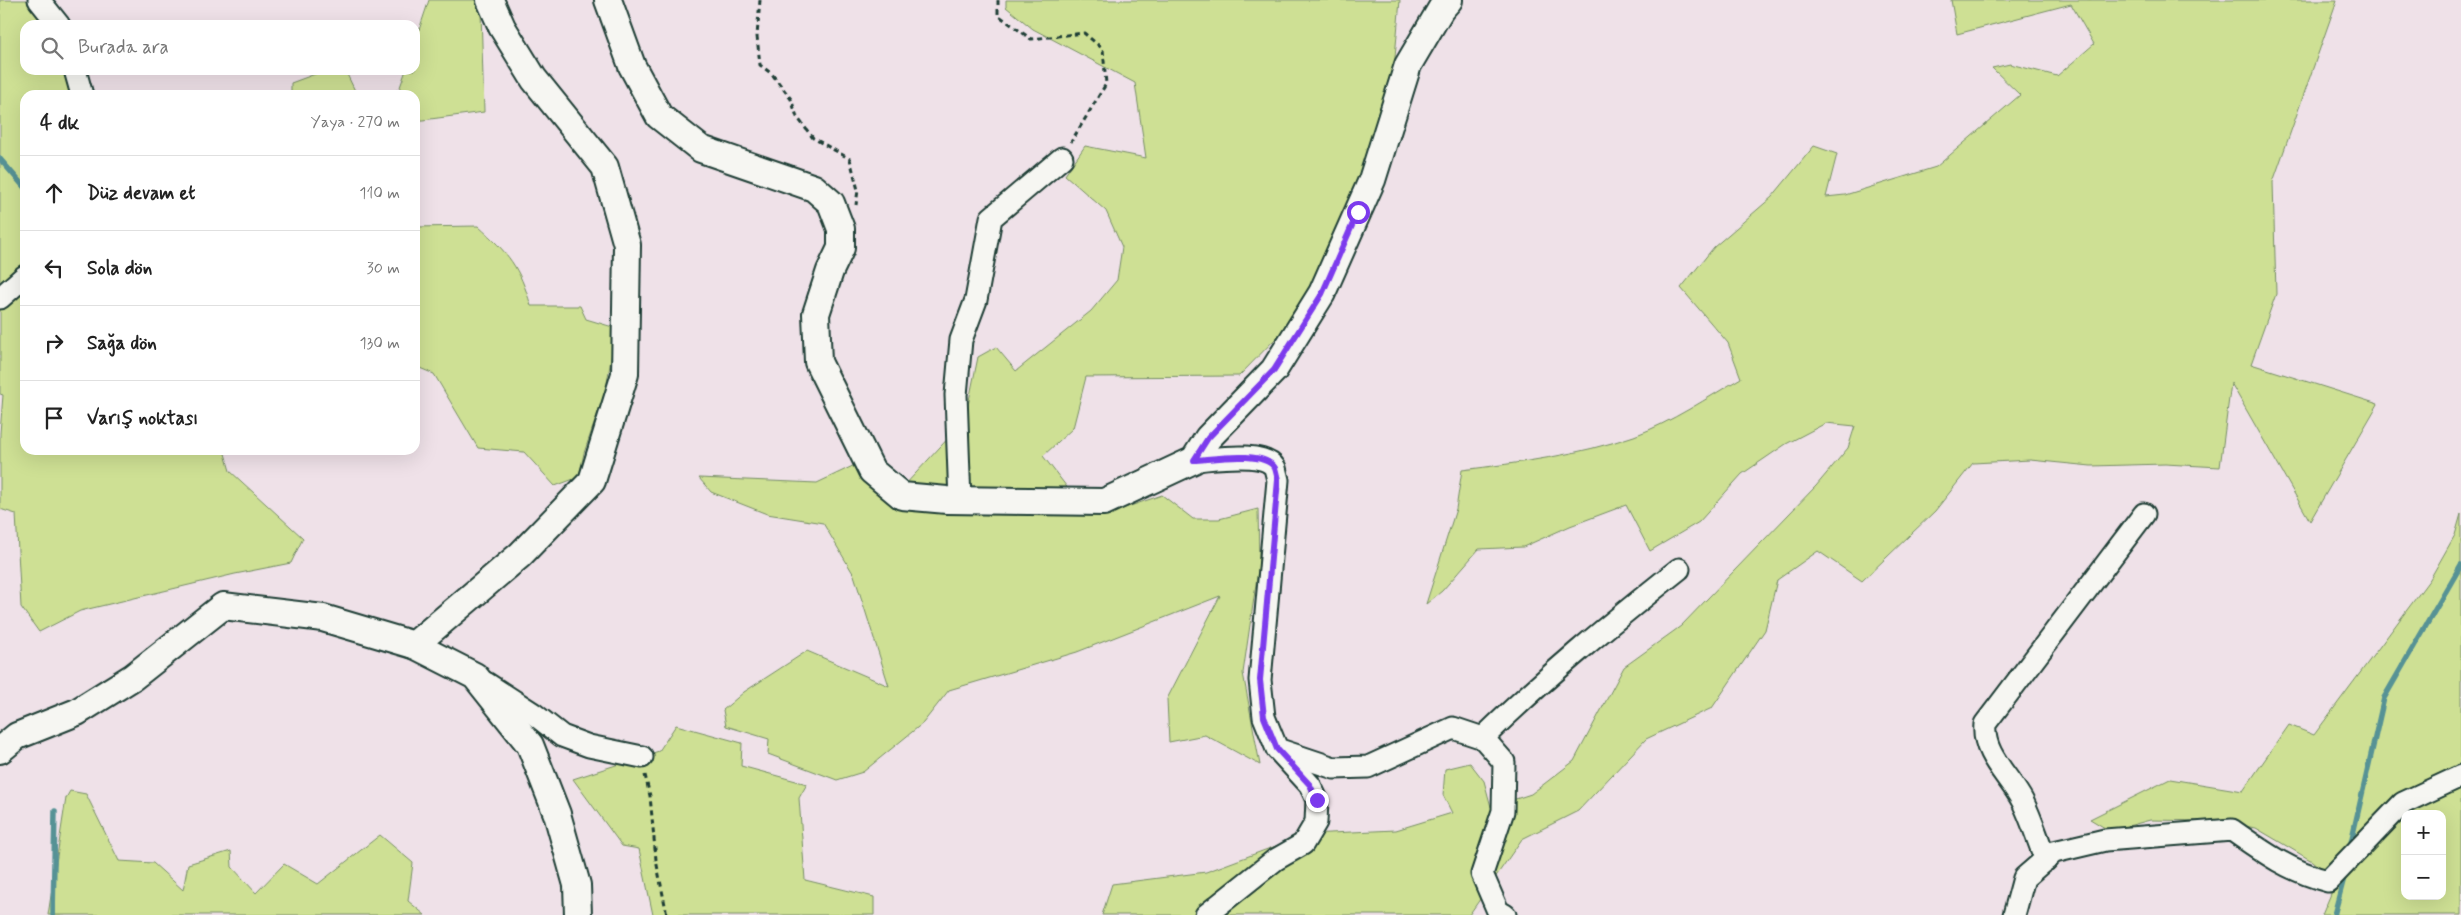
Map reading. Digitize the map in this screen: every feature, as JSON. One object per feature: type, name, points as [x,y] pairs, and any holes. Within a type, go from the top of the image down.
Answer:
[{"type":"street","points":[[39,0],[55,20]]},
{"type":"street","points":[[414,645],[520,555],[592,481],[625,374],[627,245],[605,167],[534,79],[502,27],[490,0]]},
{"type":"street","points":[[608,0],[632,66],[659,116],[701,150],[814,188],[832,203],[841,230],[840,248],[816,314],[818,362],[872,471],[902,496],[960,501],[1104,502],[1194,460],[1246,457],[1263,459],[1274,467],[1278,480],[1260,680],[1264,717],[1277,749],[1310,785],[1317,800],[1316,822],[1303,844],[1275,860],[1206,915]]},
{"type":"street","points":[[1194,460],[1208,438],[1274,370],[1322,294],[1372,180],[1408,65],[1441,9],[1449,0]]},
{"type":"street","points":[[76,75],[81,90]]},
{"type":"street","points":[[960,501],[956,395],[961,340],[976,300],[990,218],[1062,158]]},
{"type":"street","points":[[0,298],[20,280]]},
{"type":"street","points":[[2046,860],[2023,802],[1990,751],[1984,737],[1985,724],[2144,514]]},
{"type":"street","points":[[1483,738],[1524,698],[1580,649],[1679,569]]},
{"type":"street","points":[[0,750],[17,736],[77,712],[133,677],[223,606],[323,618],[414,645],[475,676],[534,714],[562,736],[590,746],[642,757]]},
{"type":"street","points":[[475,676],[530,744],[557,814],[577,885],[578,915]]},
{"type":"street","points":[[1277,749],[1334,768],[1368,767],[1453,728],[1483,738],[1504,762],[1503,811],[1482,874],[1498,911],[1505,915]]},
{"type":"street","points":[[2014,915],[2024,878],[2054,852],[2105,840],[2232,830],[2269,857],[2305,875],[2328,881],[2403,803],[2461,776]]},
{"type":"path","points":[[760,0],[758,36],[760,65],[772,74],[791,98],[797,117],[812,138],[850,160],[858,190],[856,210]]},
{"type":"path","points":[[998,0],[998,16],[1030,39],[1084,33],[1103,49],[1106,84],[1062,158]]},
{"type":"path","points":[[642,757],[650,796],[656,860],[666,915]]},
{"type":"green space","points":[[0,0],[26,0],[46,20],[20,20],[20,75],[67,75],[72,90],[20,90],[20,455],[225,455],[230,471],[303,538],[291,563],[235,574],[80,611],[39,632],[21,607],[16,514],[0,509],[0,433],[3,395],[0,394]]},
{"type":"green space","points":[[429,0],[500,0],[481,11],[484,112],[420,120],[420,90],[399,90],[404,75],[420,75],[420,27]]},
{"type":"green space","points":[[1006,0],[1400,0],[1393,80],[1364,177],[1308,293],[1281,333],[1239,376],[1086,377],[1073,428],[1043,456],[1070,491],[1116,511],[1162,495],[1193,519],[1219,519],[1258,509],[1259,563],[1243,673],[1260,765],[1205,735],[1169,742],[1167,699],[1220,596],[1077,652],[949,690],[923,723],[863,772],[837,780],[768,754],[769,739],[726,726],[723,710],[744,692],[807,651],[889,686],[854,575],[823,523],[767,514],[711,492],[699,478],[817,483],[859,463],[891,500],[965,420],[978,357],[996,347],[1016,371],[1091,311],[1117,280],[1122,247],[1106,211],[1065,175],[1085,146],[1146,158],[1135,83],[1033,29],[1006,7]]},
{"type":"green space","points":[[1951,0],[2337,0],[2273,182],[2276,294],[2251,364],[2378,404],[2310,521],[2231,383],[2220,467],[2165,464],[2091,466],[2030,460],[1973,463],[1935,511],[1862,581],[1818,551],[1777,580],[1765,630],[1712,708],[1646,739],[1578,811],[1522,839],[1469,915],[1102,915],[1112,884],[1206,872],[1308,834],[1396,830],[1452,813],[1443,795],[1445,769],[1470,763],[1484,781],[1491,807],[1531,794],[1574,761],[1624,667],[1681,626],[1816,486],[1848,448],[1855,426],[1826,423],[1786,444],[1742,474],[1699,522],[1650,551],[1626,505],[1570,526],[1523,547],[1479,549],[1442,591],[1426,604],[1456,509],[1462,470],[1527,461],[1613,443],[1634,436],[1676,417],[1741,378],[1728,343],[1681,288],[1714,247],[1772,197],[1814,146],[1837,154],[1826,197],[1845,195],[1936,167],[2020,95],[1992,68],[2010,64],[2057,76],[2094,44],[2071,4],[1957,34]]},
{"type":"green space","points":[[313,75],[347,75],[355,90],[291,90],[291,83]]},
{"type":"green space","points":[[478,226],[512,262],[527,292],[531,306],[580,306],[586,319],[616,328],[606,389],[584,453],[579,477],[555,486],[524,452],[478,448],[434,374],[420,368],[420,227]]},
{"type":"green space","points":[[2461,514],[2461,915],[2322,915],[2336,882],[2312,861],[2256,828],[2213,821],[2150,820],[2110,831],[2090,819],[2170,779],[2243,791],[2289,725],[2314,735],[2430,579],[2455,535]]},
{"type":"green space","points":[[676,725],[742,743],[741,766],[807,784],[799,798],[805,880],[874,897],[874,915],[653,915],[639,849],[622,846],[573,779],[659,751]]},
{"type":"green space","points":[[70,791],[86,794],[119,861],[153,863],[183,890],[188,864],[231,851],[232,867],[256,893],[284,864],[318,884],[380,835],[413,863],[408,901],[425,915],[48,915],[66,798]]},
{"type":"waterway","points":[[0,159],[20,182]]},
{"type":"waterway","points":[[2350,847],[2384,698],[2461,565]]},
{"type":"waterway","points":[[53,915],[55,811]]},
{"type":"waterway","points":[[2334,915],[2345,874]]},
{"type":"route","points":[[1317,800],[1310,785],[1277,749],[1264,717],[1260,680],[1278,480],[1274,467],[1263,459],[1246,457],[1194,460],[1208,438],[1274,370],[1322,294],[1358,212]]}]
